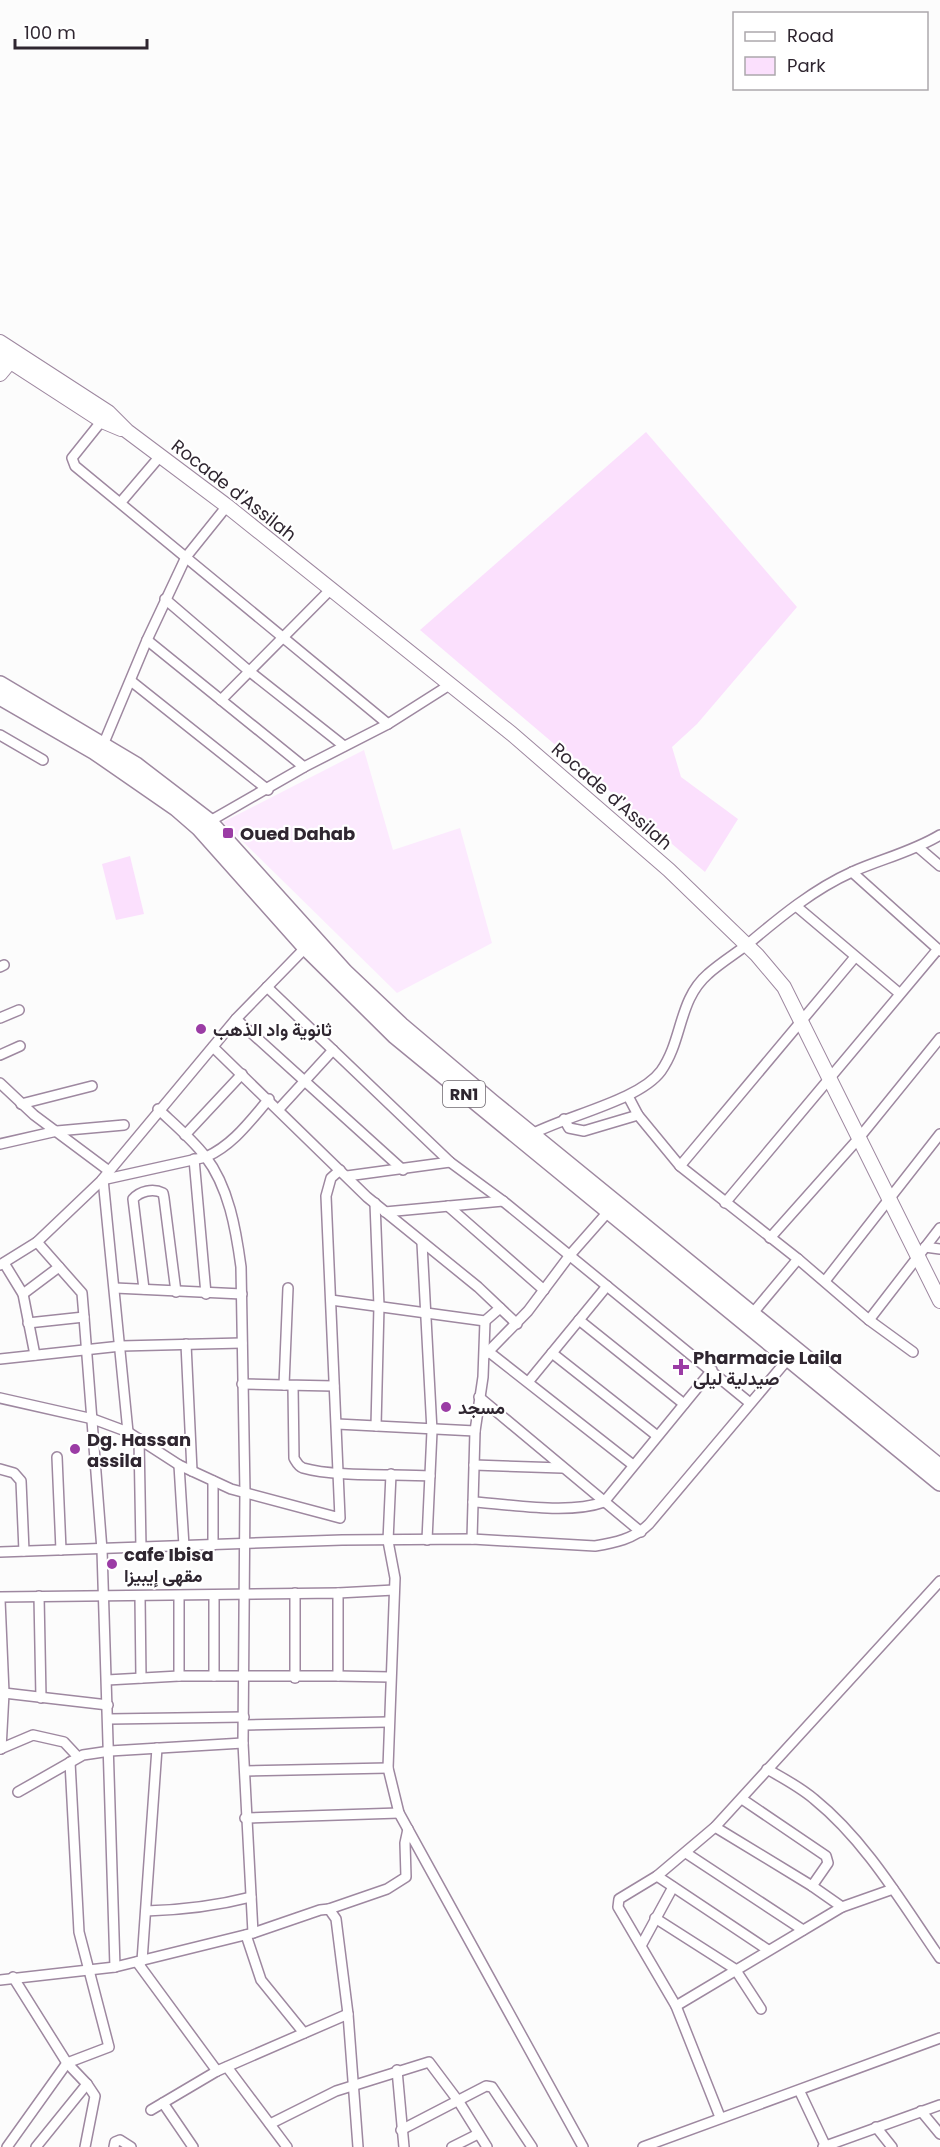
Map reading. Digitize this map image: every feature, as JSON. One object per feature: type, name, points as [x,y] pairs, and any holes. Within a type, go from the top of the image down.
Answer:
[{"type":"main road","name":"RN1","points":[[0,684],[136,765],[204,824],[310,943],[345,972],[608,1213],[940,1483]]},
{"type":"main road","name":"RN1","points":[[0,697],[113,764],[204,824]]},
{"type":"main road","name":"RN1","points":[[525,1137],[752,1314],[940,1467]]},
{"type":"street","name":"Rocade d'Assilah","points":[[0,342],[161,455],[451,684],[608,816],[746,945],[784,987],[888,1197],[921,1251],[940,1301]]},
{"type":"street","name":"Rocade d'Assilah","points":[[3,359],[105,416]]},
{"type":"street","points":[[0,374],[3,359]]},
{"type":"street","points":[[105,416],[72,458],[72,463],[284,635],[388,724]]},
{"type":"street","points":[[121,502],[161,455]]},
{"type":"street","points":[[103,745],[165,599],[186,557],[227,506]]},
{"type":"street","points":[[221,700],[331,589]]},
{"type":"street","points":[[165,599],[249,671],[344,746]]},
{"type":"street","points":[[147,640],[304,767]]},
{"type":"street","points":[[131,681],[268,790]]},
{"type":"street","points":[[204,824],[268,790],[304,767],[388,724],[451,684]]},
{"type":"street","points":[[0,735],[43,760]]},
{"type":"street","points":[[525,1137],[564,1119],[628,1096],[653,1080],[662,1069],[688,998],[698,984],[796,906],[852,872],[919,848],[940,835]]},
{"type":"street","points":[[919,848],[940,866]]},
{"type":"street","points":[[725,1203],[899,993],[939,950],[852,872]]},
{"type":"street","points":[[796,906],[899,993]]},
{"type":"street","points":[[35,1355],[23,1294],[2,1264],[37,1242],[104,1177],[158,1109],[236,1019],[310,943]]},
{"type":"street","points":[[680,1166],[855,957]]},
{"type":"street","points":[[267,987],[450,1162],[503,1201],[750,1403]]},
{"type":"street","points":[[0,1018],[18,1010]]},
{"type":"street","points":[[236,1019],[403,1170]]},
{"type":"street","points":[[770,1238],[859,1138],[940,1038]]},
{"type":"street","points":[[0,1055],[20,1046]]},
{"type":"street","points":[[213,1047],[375,1203],[517,1324]]},
{"type":"street","points":[[279,1109],[333,1050]]},
{"type":"street","points":[[185,1135],[242,1074]]},
{"type":"street","points":[[0,1083],[21,1104],[57,1131],[104,1177],[128,1432]]},
{"type":"street","points":[[21,1104],[93,1086]]},
{"type":"street","points":[[628,1096],[638,1115],[680,1166],[798,1259],[869,1320],[913,1352]]},
{"type":"street","points":[[104,1177],[206,1157],[226,1145],[269,1099]]},
{"type":"street","points":[[158,1109],[206,1157],[224,1191],[237,1236],[242,1294],[245,1492],[243,1743],[250,1934],[261,1980],[304,2033]]},
{"type":"street","points":[[564,1119],[569,1128],[584,1131],[638,1115]]},
{"type":"street","points":[[0,1144],[57,1131],[124,1125]]},
{"type":"street","points":[[825,1281],[888,1197],[940,1134]]},
{"type":"street","points":[[194,1159],[206,1294]]},
{"type":"street","points":[[0,1398],[93,1419],[128,1432],[179,1465],[213,1480],[245,1492],[340,1518],[326,1196],[331,1178],[344,1173],[403,1170],[450,1162]]},
{"type":"street","points":[[144,1289],[133,1199],[142,1192],[157,1191],[163,1193],[164,1198],[176,1292]]},
{"type":"street","points":[[385,1212],[503,1201]]},
{"type":"street","points":[[375,1203],[379,1306],[376,1426]]},
{"type":"street","points":[[448,1206],[544,1290]]},
{"type":"street","points":[[487,1354],[517,1324],[570,1255],[608,1213]]},
{"type":"street","points":[[869,1320],[940,1228]]},
{"type":"street","points":[[37,1242],[82,1293],[102,1550],[115,1967]]},
{"type":"street","points":[[422,1243],[423,1312],[432,1431],[428,1540]]},
{"type":"street","points":[[921,1251],[940,1249]]},
{"type":"street","points":[[752,1314],[798,1259]]},
{"type":"street","points":[[23,1294],[59,1267]]},
{"type":"street","points":[[529,1382],[607,1286]]},
{"type":"street","points":[[115,1288],[242,1294]]},
{"type":"street","points":[[288,1288],[289,1385],[294,1458],[297,1465],[303,1468],[338,1471],[430,1476]]},
{"type":"street","points":[[331,1300],[485,1321],[500,1308]]},
{"type":"street","points":[[28,1323],[84,1317]]},
{"type":"street","points":[[579,1320],[684,1404]]},
{"type":"street","points":[[472,1539],[475,1431],[487,1354],[485,1321]]},
{"type":"street","points":[[0,1359],[121,1346],[242,1343]]},
{"type":"street","points":[[186,1344],[192,1471]]},
{"type":"street","points":[[552,1353],[656,1435]]},
{"type":"street","points":[[487,1354],[529,1382],[633,1465]]},
{"type":"street","points":[[0,1552],[342,1540],[472,1539],[595,1546],[614,1543],[641,1532],[679,1491],[788,1359]]},
{"type":"street","points":[[473,1502],[571,1508],[590,1507],[604,1502],[656,1435],[712,1370]]},
{"type":"street","points":[[242,1384],[334,1386]]},
{"type":"street","points":[[479,1397],[641,1532]]},
{"type":"street","points":[[337,1424],[432,1431],[475,1431]]},
{"type":"street","points":[[139,1439],[141,1548]]},
{"type":"street","points":[[57,1457],[61,1550]]},
{"type":"street","points":[[179,1465],[184,1546]]},
{"type":"street","points":[[474,1465],[562,1468]]},
{"type":"street","points":[[0,1468],[14,1473],[21,1481],[24,1551]]},
{"type":"street","points":[[391,1474],[388,1541],[394,1565],[394,1590],[388,1768],[399,1813],[584,2147]]},
{"type":"street","points":[[213,1480],[213,1545]]},
{"type":"street","points":[[720,2117],[676,2006],[618,1903],[624,1894],[657,1876],[715,1827],[940,1581]]},
{"type":"street","points":[[7,2147],[67,2062],[109,2048],[79,1932],[74,1760],[64,1742],[33,1735],[1,1749],[4,1693],[0,1598],[244,1595],[394,1590]]},
{"type":"street","points":[[295,1593],[295,1677]]},
{"type":"street","points":[[338,1593],[338,1676]]},
{"type":"street","points":[[214,1595],[214,1676]]},
{"type":"street","points":[[39,1596],[41,1698]]},
{"type":"street","points":[[179,1596],[179,1676]]},
{"type":"street","points":[[140,1597],[141,1678]]},
{"type":"street","points":[[107,1680],[179,1676],[390,1677]]},
{"type":"street","points":[[4,1693],[108,1706]]},
{"type":"street","points":[[109,1719],[388,1722]]},
{"type":"street","points":[[18,1792],[74,1760],[110,1751],[243,1743]]},
{"type":"street","points":[[157,1748],[146,1911],[140,1961],[217,2071]]},
{"type":"street","points":[[245,1771],[388,1768]]},
{"type":"street","points":[[767,1769],[802,1790],[829,1812],[893,1889],[940,1958]]},
{"type":"street","points":[[742,1799],[826,1856],[828,1863],[812,1886]]},
{"type":"street","points":[[245,1818],[399,1813]]},
{"type":"street","points":[[715,1827],[842,1907]]},
{"type":"street","points":[[0,1980],[115,1967],[250,1934],[387,1890],[406,1877],[405,1843],[408,1829]]},
{"type":"street","points":[[686,1853],[803,1930]]},
{"type":"street","points":[[657,1876],[768,1950]]},
{"type":"street","points":[[642,1944],[673,1887]]},
{"type":"street","points":[[676,2006],[842,1907],[893,1889]]},
{"type":"street","points":[[146,1911],[201,1908],[250,1897]]},
{"type":"street","points":[[329,1909],[336,1920],[348,2014],[358,2147]]},
{"type":"street","points":[[655,1918],[735,1970],[761,2009]]},
{"type":"street","points":[[14,1977],[67,2062],[95,2096],[86,2147]]},
{"type":"street","points":[[151,2110],[217,2071],[348,2014]]},
{"type":"street","points":[[647,2146],[720,2117],[800,2092],[940,2038]]},
{"type":"street","points":[[270,2124],[353,2085],[429,2062],[459,2102],[487,2147]]},
{"type":"street","points":[[227,2067],[287,2147]]},
{"type":"street","points":[[398,2070],[404,2147]]},
{"type":"street","points":[[36,2147],[87,2084]]},
{"type":"street","points":[[401,2130],[486,2086],[492,2087],[532,2147]]},
{"type":"street","points":[[800,2092],[825,2147],[940,2105]]},
{"type":"street","points":[[163,2103],[193,2147]]},
{"type":"street","points":[[921,2111],[940,2134]]},
{"type":"street","points":[[876,2127],[892,2147]]},
{"type":"street","points":[[452,2147],[478,2134]]},
{"type":"street","points":[[114,2147],[115,2142],[120,2140],[131,2147]]},
{"type":"shaded area","points":[[364,750],[393,850],[460,828],[492,943],[397,993],[223,822]]},
{"type":"green space","points":[[646,432],[797,607],[697,724],[672,747],[681,777],[738,819],[705,872],[420,630]]},
{"type":"green space","points":[[130,856],[144,914],[116,920],[102,864]]},
{"type":"place","name":"Oued Dahab","points":[[228,833]]},
{"type":"place","name":"ثانوية واد الذهب","points":[[201,1029]]},
{"type":"place","name":"Pharmacie Laila صيدلية ليلى","points":[[681,1367]]},
{"type":"place","name":"مسجد","points":[[446,1407]]},
{"type":"place","name":"Dg. Hassan assila","points":[[75,1449]]},
{"type":"place","name":"cafe Ibisa مقهى إيبيزا","points":[[112,1564]]}]
